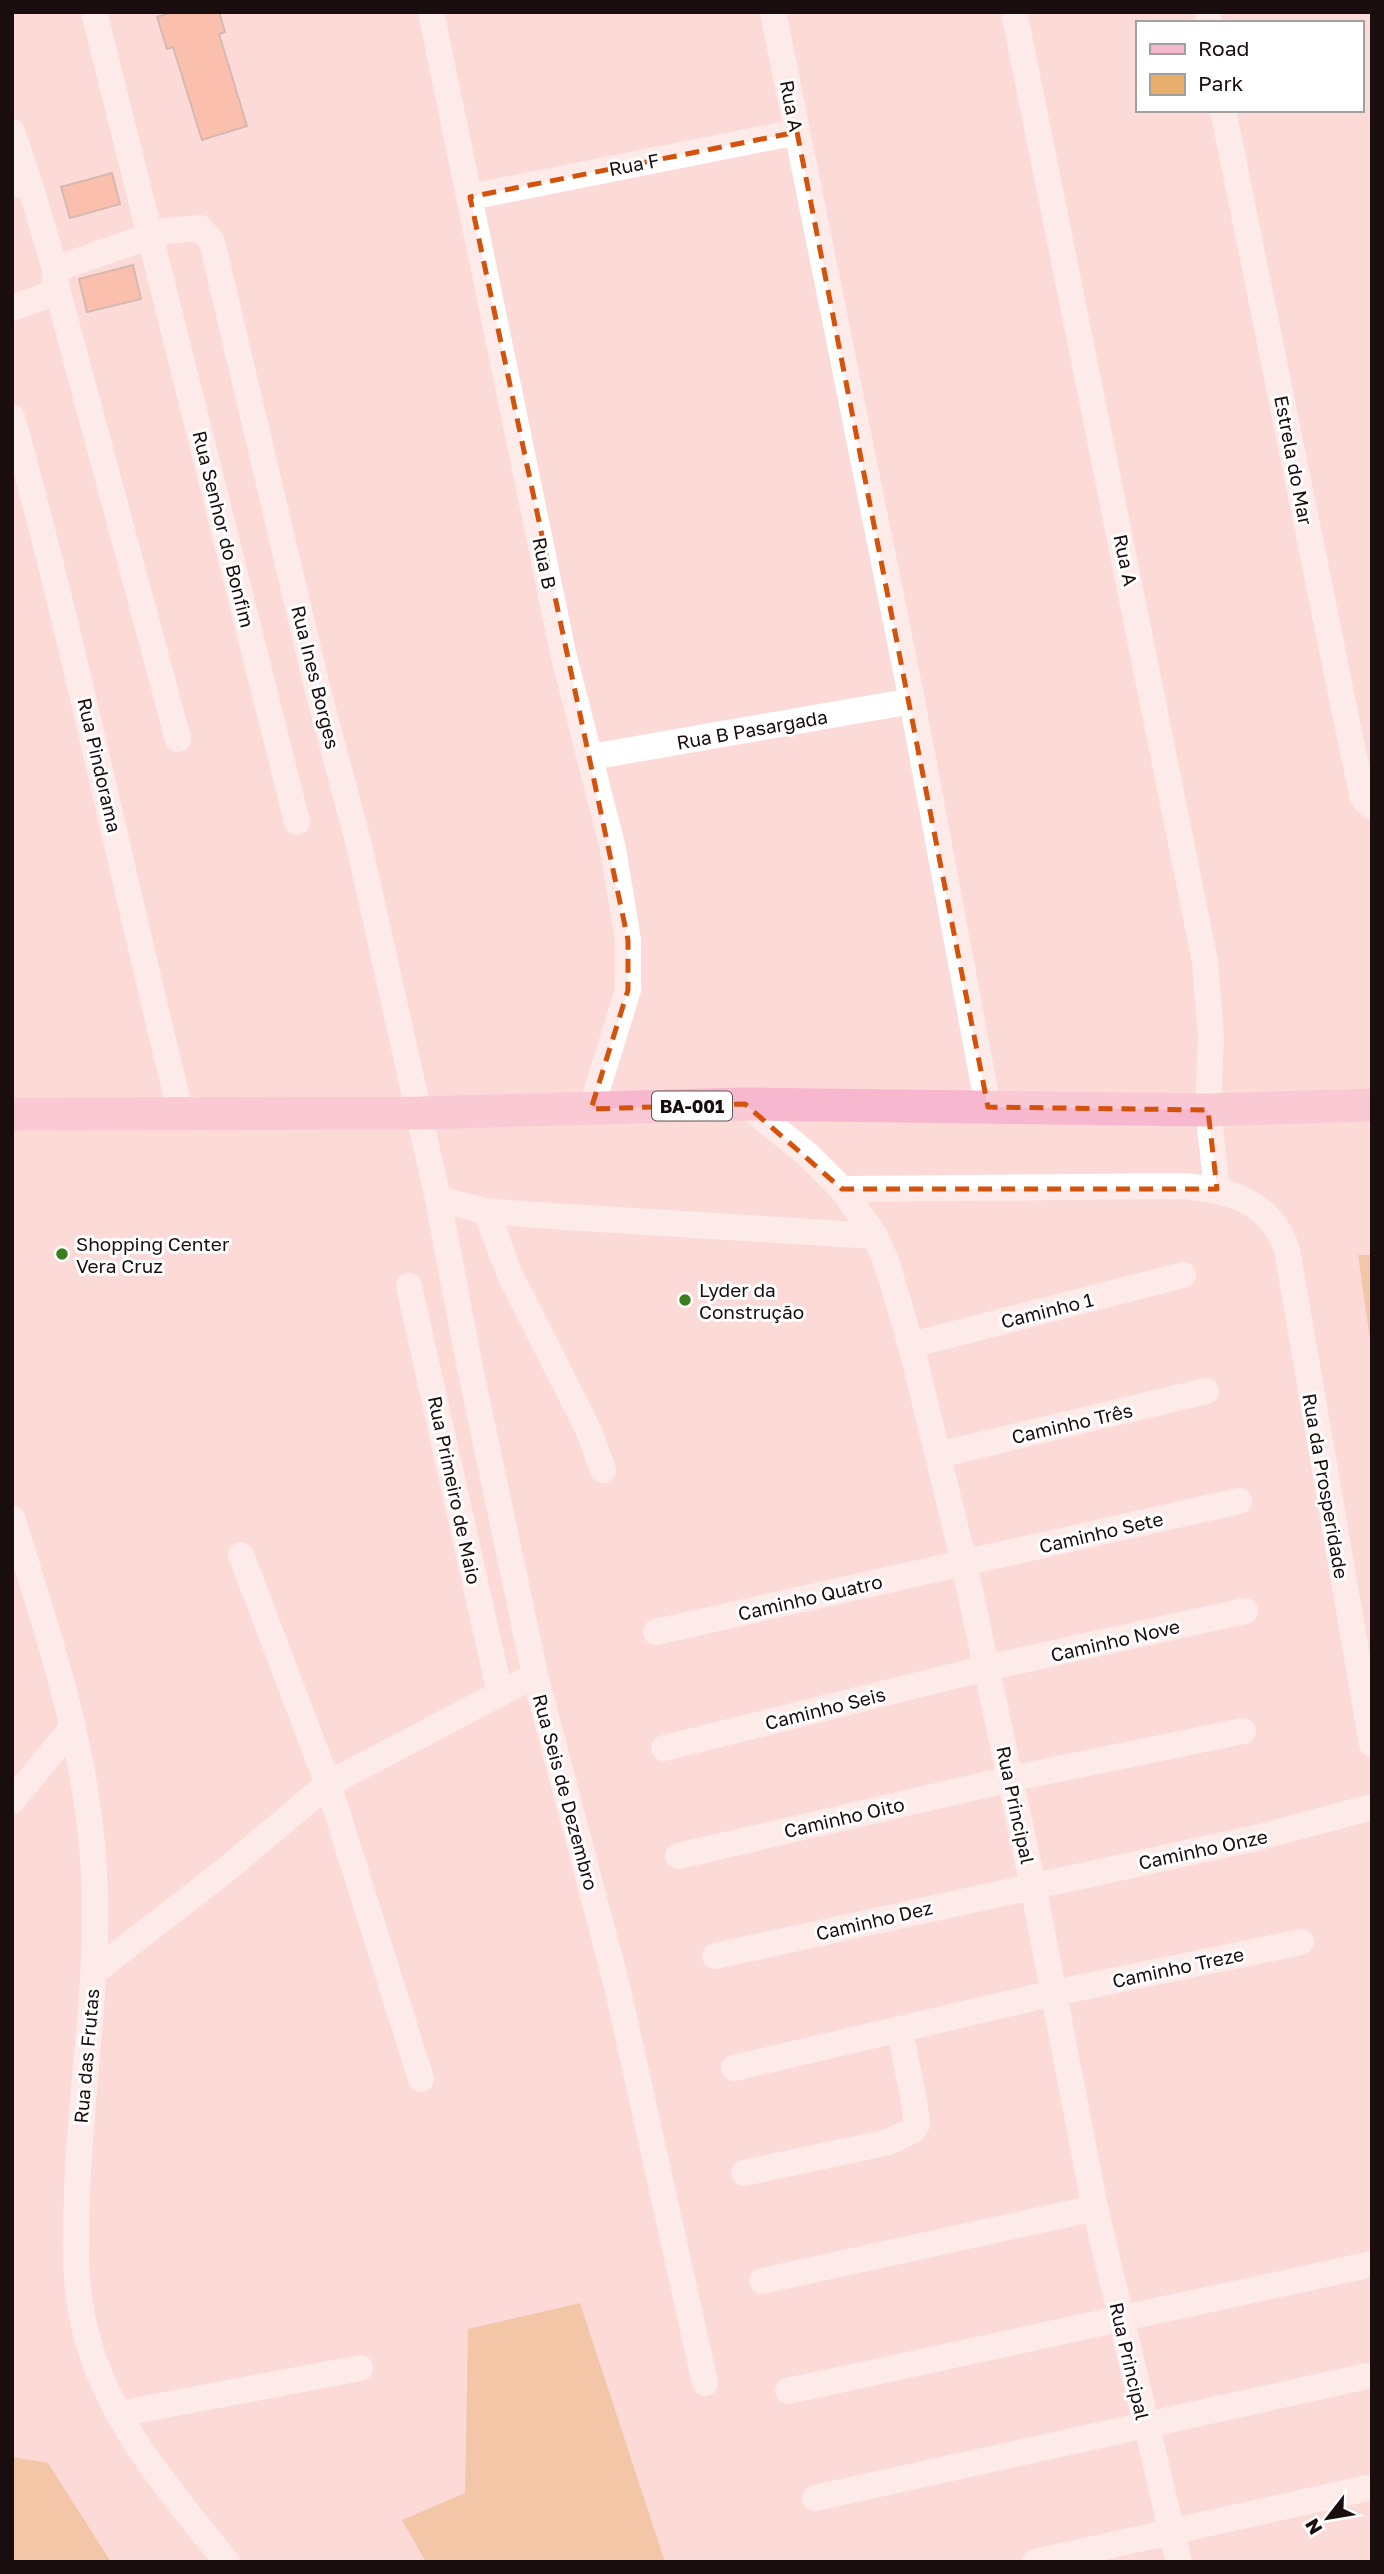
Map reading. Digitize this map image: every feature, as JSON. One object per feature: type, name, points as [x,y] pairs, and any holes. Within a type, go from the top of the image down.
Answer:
[{"type":"main road","name":"BA-001","points":[[12,1114],[420,1113],[745,1104],[1208,1110],[1363,1100]]},
{"type":"street","name":"Rua Senhor do Bonfim","points":[[94,12],[297,822]]},
{"type":"street","name":"Rua B","points":[[431,12],[563,653],[613,849],[628,940],[628,990],[591,1110]]},
{"type":"street","name":"Rua A","points":[[773,12],[912,701],[988,1107]]},
{"type":"street","name":"Rua A","points":[[1014,12],[1205,962],[1211,1036],[1208,1110],[1217,1189]]},
{"type":"street","name":"Estrela do Mar","points":[[1223,112],[1363,798],[1372,807]]},
{"type":"street","points":[[12,132],[20,184],[55,277],[178,739]]},
{"type":"street","name":"Rua F","points":[[470,197],[797,132]]},
{"type":"street","name":"Rua Ines Borges","points":[[151,236],[190,227],[200,229],[212,242],[318,691],[359,845],[438,1199]]},
{"type":"street","points":[[12,308],[48,295],[55,277],[151,236]]},
{"type":"street","name":"Rua Pindorama","points":[[12,417],[93,728],[129,907],[181,1114]]},
{"type":"street","name":"Rua B Pasargada","points":[[591,757],[912,701]]},
{"type":"street","name":"Rua Principal","points":[[745,1104],[807,1154],[842,1189],[875,1237],[886,1261],[911,1345],[964,1563],[1033,1886],[1096,2208],[1179,2562]]},
{"type":"street","points":[[842,1189],[1179,1186],[1217,1189]]},
{"type":"street","name":"Rua da Prosperidade","points":[[1217,1189],[1258,1207],[1280,1228],[1287,1250],[1372,1744]]},
{"type":"street","points":[[438,1199],[486,1211],[875,1237]]},
{"type":"street","name":"Rua Seis de Dezembro","points":[[438,1199],[535,1675],[617,1986],[705,2383]]},
{"type":"street","points":[[486,1211],[510,1275],[589,1431],[603,1470]]},
{"type":"street","name":"Caminho 1","points":[[911,1345],[1183,1275]]},
{"type":"street","name":"Rua Primeiro de Maio","points":[[410,1286],[500,1694]]},
{"type":"street","name":"Caminho Três","points":[[939,1455],[1206,1391]]},
{"type":"street","name":"Caminho Sete","points":[[964,1563],[1239,1502]]},
{"type":"street","name":"Rua das Frutas","points":[[12,1518],[53,1649],[72,1728],[79,1759],[94,1871],[94,1972],[78,2143],[75,2278],[89,2346],[118,2414],[163,2482],[227,2562]]},
{"type":"street","points":[[242,1555],[328,1784],[421,2079]]},
{"type":"street","name":"Caminho Quatro","points":[[656,1632],[964,1563]]},
{"type":"street","name":"Caminho Nove","points":[[986,1668],[1245,1611]]},
{"type":"street","name":"Caminho Seis","points":[[664,1748],[986,1668]]},
{"type":"street","points":[[94,1972],[227,1869],[328,1784],[535,1675]]},
{"type":"street","points":[[12,1801],[72,1728]]},
{"type":"street","name":"Caminho Oito","points":[[678,1856],[1010,1779],[1243,1731]]},
{"type":"street","name":"Caminho Onze","points":[[1033,1886],[1260,1837],[1372,1807]]},
{"type":"street","name":"Caminho Dez","points":[[715,1956],[1033,1886]]},
{"type":"street","name":"Caminho Treze","points":[[734,2068],[1054,1993],[1301,1941]]},
{"type":"street","points":[[744,2173],[890,2142],[913,2130],[917,2124],[914,2101],[900,2031]]},
{"type":"street","points":[[762,2281],[1096,2208]]},
{"type":"street","points":[[788,2390],[1372,2264]]},
{"type":"street","points":[[118,2414],[360,2368]]},
{"type":"street","points":[[815,2498],[1372,2375]]},
{"type":"street","points":[[1035,2562],[1372,2487]]},
{"type":"highlighted area","points":[[797,132],[988,1107],[1208,1110],[1217,1189],[842,1189],[745,1104],[591,1109],[628,990],[628,940],[470,197]]},
{"type":"green space","points":[[1358,1255],[1372,1255],[1372,1354]]},
{"type":"green space","points":[[580,2303],[665,2562],[426,2562],[402,2520],[465,2493],[468,2329]]},
{"type":"green space","points":[[12,2457],[48,2463],[111,2562],[12,2562]]},
{"type":"building","points":[[173,12],[219,12],[225,32],[219,34],[247,126],[202,140],[173,47],[167,49],[157,17]]},
{"type":"building","points":[[112,173],[120,204],[70,218],[61,187]]},
{"type":"building","points":[[133,265],[141,299],[87,312],[79,279]]},
{"type":"place","name":"Shopping Center Vera Cruz","points":[[62,1254]]},
{"type":"place","name":"Lyder da Construção","points":[[685,1300]]}]
